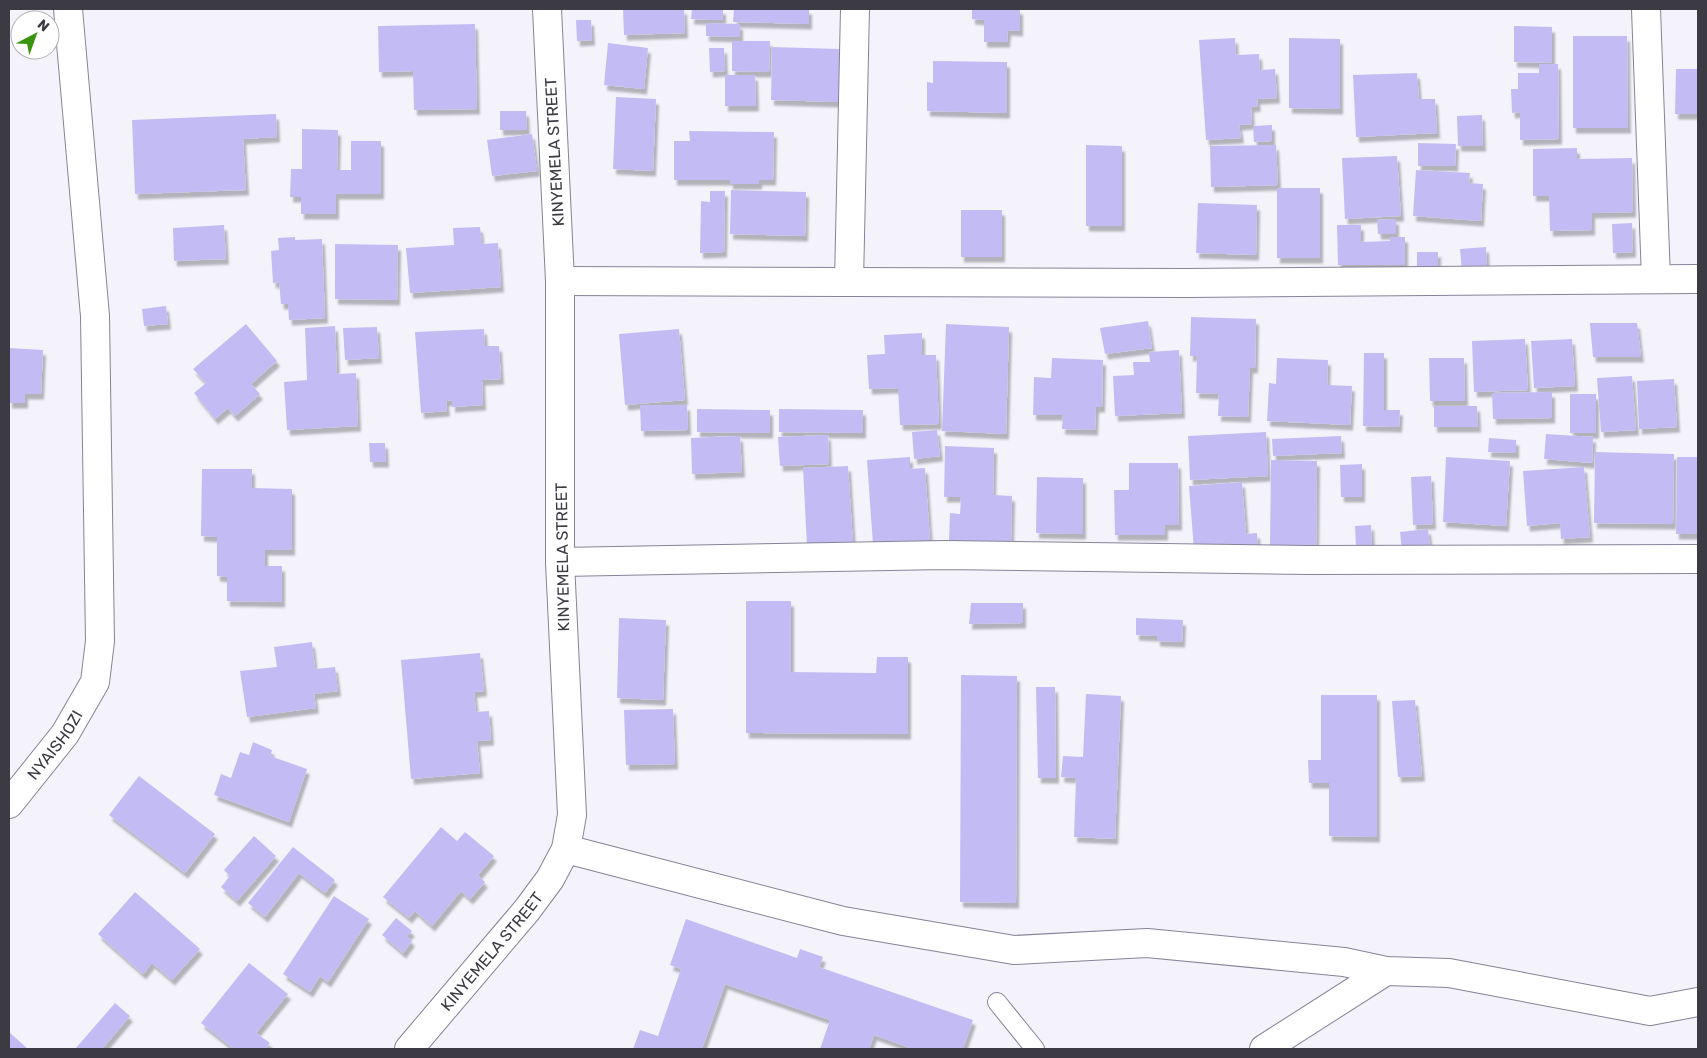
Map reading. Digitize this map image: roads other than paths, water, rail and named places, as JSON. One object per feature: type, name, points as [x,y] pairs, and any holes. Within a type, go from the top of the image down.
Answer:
[{"type":"street","name":"NYAISHOZI","points":[[9,804],[65,734],[95,682],[100,641],[95,316],[68,9]]},
{"type":"street","name":"KINYEMELA STREET","points":[[409,1049],[527,910],[550,879],[566,849],[572,815],[560,562],[560,281],[547,9]]},
{"type":"street","points":[[848,282],[855,9]]},
{"type":"street","points":[[1646,9],[1656,279]]},
{"type":"street","points":[[560,281],[1197,283],[1698,279]]},
{"type":"street","points":[[560,562],[945,555],[1309,560],[1698,559]]},
{"type":"street","points":[[566,849],[843,921],[1014,950],[1147,943],[1344,962],[1386,971],[1449,972],[1650,1011],[1698,1002]]},
{"type":"street","points":[[1264,1049],[1386,971]]},
{"type":"lane","points":[[997,1002],[1035,1049]]}]
